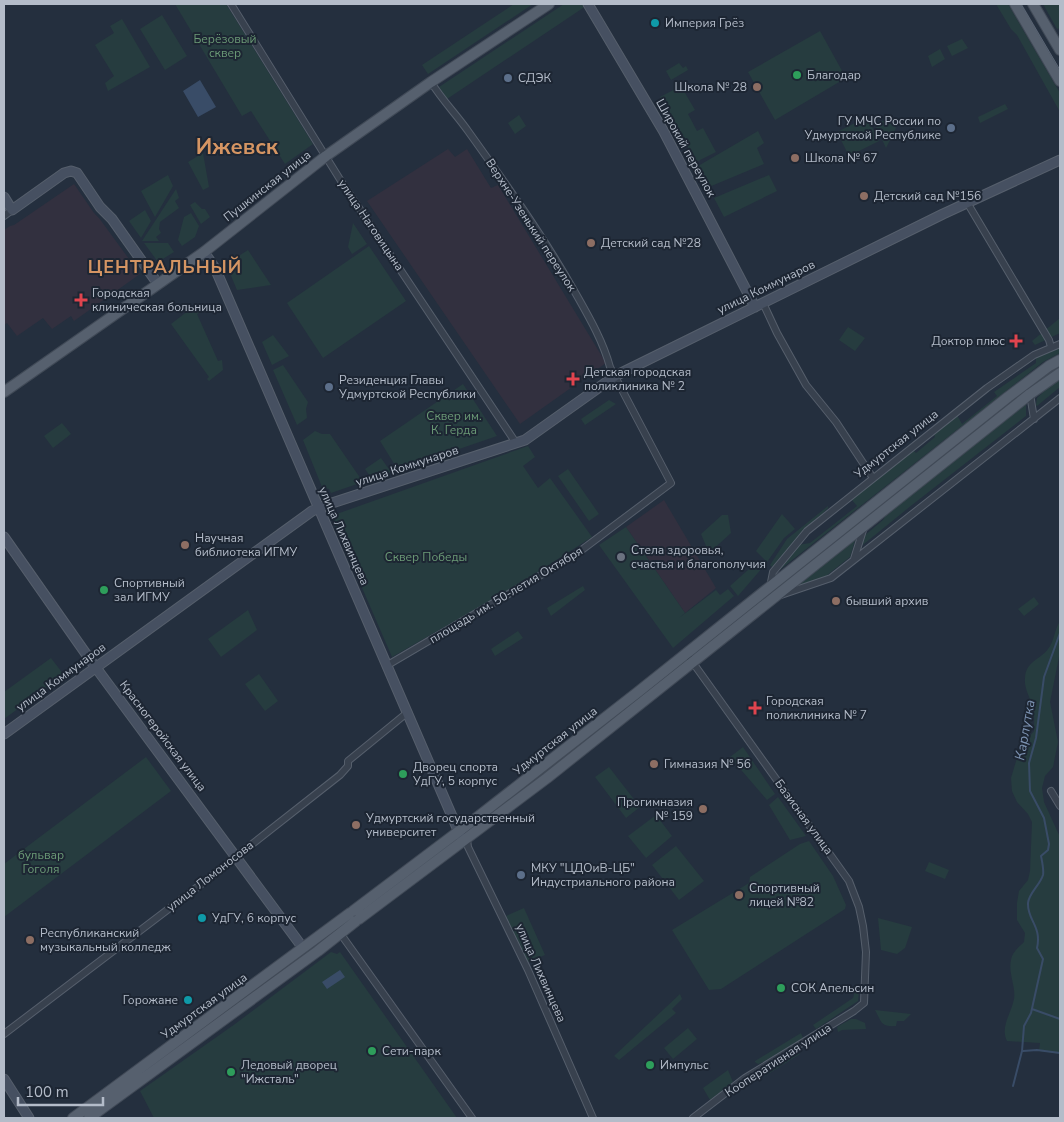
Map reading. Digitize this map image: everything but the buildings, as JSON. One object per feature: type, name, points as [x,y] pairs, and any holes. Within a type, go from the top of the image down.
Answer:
[{"type":"main road","name":"Пушкинская улица","points":[[4,392],[204,252],[326,156],[431,82],[549,4]]},
{"type":"main road","points":[[1015,4],[1060,81]]},
{"type":"main road","points":[[1033,4],[1060,50]]},
{"type":"main road","name":"Удмуртская улица","points":[[462,837],[470,823],[686,654],[1008,397],[1060,360]]},
{"type":"main road","name":"Удмуртская улица","points":[[89,1118],[303,948],[354,916],[547,778],[1030,394],[1060,373]]},
{"type":"main road","points":[[748,604],[755,613]]},
{"type":"main road","points":[[638,692],[645,701]]},
{"type":"main road","points":[[540,769],[547,778]]},
{"type":"main road","name":"Удмуртская улица","points":[[73,1118],[176,1049],[340,933],[354,916]]},
{"type":"street","name":"улица Наговицына","points":[[231,4],[326,156],[516,443]]},
{"type":"street","name":"Широкий переулок","points":[[588,4],[664,132],[759,305],[806,385],[836,422],[873,478]]},
{"type":"street","name":"Верхне-Узенький переулок","points":[[431,82],[543,239],[591,321],[615,376],[671,483]]},
{"type":"street","name":"улица Коммунаров","points":[[4,734],[318,508],[525,440],[615,376],[910,230],[1060,160]]},
{"type":"street","points":[[4,216],[64,173],[71,171],[77,173],[158,284]]},
{"type":"street","points":[[4,197],[12,210]]},
{"type":"street","points":[[968,204],[1049,340],[1051,347]]},
{"type":"street","name":"улица Лихвинцева","points":[[204,252],[215,268],[386,666],[462,837],[528,970],[552,1029],[593,1118]]},
{"type":"street","name":"Удмуртская улица","points":[[770,587],[773,572],[807,531],[1018,366],[1034,355],[1060,344]]},
{"type":"street","points":[[1030,394],[1034,419]]},
{"type":"street","name":"Удмуртская улица","points":[[775,597],[830,578],[1060,398]]},
{"type":"street","name":"площадь им. 50-летия Октября","points":[[386,666],[575,556],[671,483]]},
{"type":"street","points":[[854,559],[864,527]]},
{"type":"street","name":"Красногеройская улица","points":[[4,537],[96,668],[303,948]]},
{"type":"street","name":"Базисная улица","points":[[686,654],[849,881],[859,907],[863,926],[866,952],[864,1003]]},
{"type":"street","name":"улица Ломоносова","points":[[4,1034],[346,770],[348,761],[408,712]]},
{"type":"street","points":[[1051,791],[1060,806]]},
{"type":"street","points":[[340,933],[472,1118]]},
{"type":"street","name":"Кооперативная улица","points":[[693,1118],[745,1078],[847,1016],[864,1003]]},
{"type":"street","points":[[4,1079],[29,1118]]},
{"type":"shaded area","points":[[448,149],[455,157],[467,149],[491,188],[498,185],[606,363],[520,424],[367,201]]},
{"type":"shaded area","points":[[74,184],[140,274],[74,321],[71,316],[52,329],[43,318],[17,336],[7,323],[4,325],[4,230]]},
{"type":"shaded area","points":[[664,500],[716,588],[685,613],[626,527]]},
{"type":"green space","name":"Берёзовый сквер","points":[[175,4],[226,4],[313,144],[285,164],[251,111],[242,116]]},
{"type":"green space","points":[[514,4],[533,4],[428,74],[422,65]]},
{"type":"green space","points":[[564,4],[585,4],[586,6],[447,99],[439,87]]},
{"type":"green space","points":[[996,4],[1008,4],[1060,93],[1060,112],[1017,35],[1011,29]]},
{"type":"green space","points":[[1043,4],[1060,4],[1060,28],[1057,29]]},
{"type":"green space","points":[[162,15],[187,56],[165,70],[140,29]]},
{"type":"green space","points":[[122,19],[150,67],[108,91],[105,83],[114,76],[95,45],[114,33],[110,26]]},
{"type":"green space","name":"Благодар","points":[[820,31],[846,78],[775,120],[748,72]]},
{"type":"green space","points":[[962,39],[968,48],[952,56],[947,46]]},
{"type":"green space","points":[[940,49],[945,59],[932,67],[928,56]]},
{"type":"green space","points":[[679,63],[683,68],[686,66],[688,70],[671,80],[666,71]]},
{"type":"green space","points":[[681,86],[695,110],[688,114],[697,131],[703,128],[716,152],[696,162],[660,97]]},
{"type":"green space","points":[[1005,104],[1008,109],[980,123],[978,117]]},
{"type":"green space","points":[[519,115],[526,126],[515,134],[508,123]]},
{"type":"green space","points":[[867,117],[879,141],[849,156],[837,132]]},
{"type":"green space","points":[[890,117],[896,128],[886,148],[875,125]]},
{"type":"green space","points":[[758,131],[764,143],[757,148],[764,164],[709,187],[698,166]]},
{"type":"green space","points":[[203,153],[209,187],[203,190],[188,162]]},
{"type":"green space","points":[[168,175],[173,186],[155,217],[141,191]]},
{"type":"green space","points":[[769,175],[777,191],[724,217],[714,198]]},
{"type":"green space","points":[[176,189],[179,198],[175,201],[179,208],[160,222],[159,229],[161,233],[156,237],[159,241],[142,241]]},
{"type":"green space","points":[[195,202],[202,209],[205,209],[210,217],[201,224],[190,205]]},
{"type":"green space","points":[[145,210],[151,221],[141,238],[129,221]]},
{"type":"green space","points":[[191,213],[199,226],[195,237],[182,246],[178,240],[184,217]]},
{"type":"green space","points":[[353,223],[367,244],[352,254],[348,247]]},
{"type":"green space","points":[[144,243],[168,243],[174,252],[158,262]]},
{"type":"green space","points":[[369,246],[406,301],[323,358],[287,303]]},
{"type":"green space","points":[[248,250],[271,285],[237,290],[226,264]]},
{"type":"green space","points":[[197,304],[201,312],[197,314],[218,361],[222,360],[223,370],[209,381],[207,379],[209,377],[171,324]]},
{"type":"green space","points":[[1060,318],[1060,333],[1035,345],[1032,341]]},
{"type":"green space","points":[[848,327],[865,338],[855,351],[839,340]]},
{"type":"green space","points":[[273,335],[289,356],[272,365],[262,342]]},
{"type":"green space","points":[[1060,348],[1060,353],[1043,362],[777,572],[798,545],[810,543],[857,506],[851,499],[913,450],[916,453],[935,437],[934,434],[957,415],[962,424],[997,396],[994,392],[1036,363],[1036,358]]},
{"type":"green space","points":[[283,365],[308,402],[306,409],[307,418],[297,425],[273,370]]},
{"type":"green space","points":[[1060,377],[1060,387],[1037,406],[1037,398]]},
{"type":"green space","name":"Сквер им. К. Герда","points":[[463,384],[497,436],[398,470],[380,441]]},
{"type":"green space","points":[[609,400],[616,404],[585,425],[581,419]]},
{"type":"green space","points":[[1026,403],[1026,416],[859,548],[864,536],[883,520],[887,513]]},
{"type":"green space","points":[[62,423],[71,434],[53,448],[44,436]]},
{"type":"green space","points":[[315,431],[322,434],[330,434],[363,482],[331,493],[329,489],[322,487],[303,440]]},
{"type":"green space","name":"Сквер Победы","points":[[528,446],[535,457],[523,466],[538,488],[550,478],[592,537],[521,583],[392,657],[331,516]]},
{"type":"green space","points":[[381,458],[391,472],[372,479],[365,469]]},
{"type":"green space","points":[[568,469],[599,514],[589,521],[558,476]]},
{"type":"green space","points":[[828,506],[773,568],[770,565],[787,539]]},
{"type":"green space","points":[[782,514],[795,529],[784,538],[767,562],[756,551]]},
{"type":"green space","points":[[722,515],[728,515],[731,533],[709,553],[701,534]]},
{"type":"green space","points":[[626,527],[685,613],[679,618],[716,590],[720,595],[728,589],[734,596],[673,648],[599,545]]},
{"type":"green space","points":[[856,537],[850,557],[826,576],[794,589]]},
{"type":"green space","points":[[758,561],[763,567],[738,596],[730,586]]},
{"type":"green space","points":[[583,586],[585,590],[551,616],[547,608]]},
{"type":"green space","points":[[1034,597],[1039,604],[1024,616],[1018,609]]},
{"type":"green space","points":[[248,610],[257,630],[221,657],[208,639]]},
{"type":"green space","points":[[1060,621],[1060,652],[1050,702],[1058,742],[1053,767],[1045,776],[1042,788],[1044,802],[1060,837],[1060,1054],[1039,1051],[1040,1043],[1007,1041],[1005,1026],[1014,999],[1010,970],[1011,960],[1014,952],[1024,942],[1025,933],[1017,920],[1017,903],[1019,891],[1028,880],[1030,871],[1032,822],[1028,814],[1017,802],[1012,791],[1011,778],[1020,748],[1034,731],[1033,707],[1025,685],[1026,672],[1031,664],[1045,653],[1050,646]]},
{"type":"green space","points":[[518,631],[523,638],[495,656],[491,649]]},
{"type":"green space","points":[[51,658],[64,675],[4,719],[4,692]]},
{"type":"green space","points":[[259,674],[278,701],[265,711],[245,684]]},
{"type":"green space","points":[[743,747],[775,794],[767,800],[730,757]]},
{"type":"green space","name":"бульвар Гоголя","points":[[146,757],[171,791],[4,917],[4,864]]},
{"type":"green space","points":[[609,767],[640,807],[626,818],[595,777]]},
{"type":"green space","points":[[778,797],[806,836],[790,840],[769,805]]},
{"type":"green space","points":[[656,815],[672,836],[646,858],[628,836]]},
{"type":"green space","points":[[809,841],[833,876],[846,905],[845,909],[721,989],[709,990],[672,930],[749,883],[750,877],[800,844]]},
{"type":"green space","points":[[676,846],[704,881],[679,900],[652,865]]},
{"type":"green space","points":[[929,862],[949,870],[945,879],[925,871]]},
{"type":"green space","points":[[524,908],[545,955],[526,963],[506,916]]},
{"type":"green space","points":[[878,918],[912,927],[905,948],[897,954],[881,950]]},
{"type":"green space","points":[[331,952],[337,954],[340,952],[457,1118],[154,1118],[140,1091],[235,1024]]},
{"type":"green space","points":[[855,991],[859,991],[858,1001],[816,1029],[813,1025],[853,998]]},
{"type":"green space","points":[[680,994],[682,999],[672,1009],[676,1013],[619,1060],[614,1056]]},
{"type":"green space","points":[[875,1010],[911,1014],[904,1021],[897,1021],[896,1026],[887,1026],[882,1023]]},
{"type":"green space","points":[[851,1019],[865,1023],[866,1029],[842,1030],[838,1032],[837,1027]]},
{"type":"green space","points":[[688,1028],[697,1039],[673,1059],[664,1048]]},
{"type":"green space","points":[[801,1033],[803,1038],[763,1062],[758,1064],[755,1062],[755,1061]]},
{"type":"green space","points":[[795,1052],[800,1054],[765,1076],[765,1070]]},
{"type":"green space","points":[[728,1070],[733,1082],[710,1100],[703,1088]]},
{"type":"water","points":[[200,80],[216,107],[198,117],[183,91]]},
{"type":"water","points":[[340,970],[345,977],[327,989],[322,982]]},
{"type":"waterway","name":"Карлутка","points":[[1013,1086],[1022,1051],[1024,1026],[1031,1013],[1043,959],[1037,948],[1038,934],[1028,909],[1028,903],[1030,896],[1043,875],[1041,856],[1048,850],[1049,844],[1044,818],[1030,791],[1029,763],[1036,738],[1044,677],[1060,633]]},
{"type":"waterway","points":[[1032,1009],[1060,1019]]},
{"type":"waterway","points":[[1023,1051],[1037,1050],[1060,1053]]},
{"type":"tram line","points":[[1021,4],[1060,70]]},
{"type":"place","name":"Империя Грёз","points":[[655,23]]},
{"type":"place","name":"Благодар","points":[[797,75]]},
{"type":"place","name":"СДЭК","points":[[508,78]]},
{"type":"place","name":"Школа № 28","points":[[757,87]]},
{"type":"place","name":"ГУ МЧС России по Удмуртской Республике","points":[[951,128]]},
{"type":"place","name":"Школа № 67","points":[[795,158]]},
{"type":"place","name":"Детский сад №156","points":[[864,196]]},
{"type":"place","name":"Детский сад №28","points":[[591,243]]},
{"type":"place","name":"Городская клиническая больница","points":[[81,300]]},
{"type":"place","name":"Доктор плюс","points":[[1016,341]]},
{"type":"place","name":"Детская городская поликлиника № 2","points":[[573,379]]},
{"type":"place","name":"Резиденция Главы Удмуртской Республики","points":[[329,387]]},
{"type":"place","name":"Научная библиотека ИГМУ","points":[[185,545]]},
{"type":"place","name":"Стела здоровья, счастья и благополучия","points":[[621,557]]},
{"type":"place","name":"Спортивный зал ИГМУ","points":[[104,590]]},
{"type":"place","name":"бывший архив","points":[[836,601]]},
{"type":"place","name":"Городская поликлиника № 7","points":[[755,708]]},
{"type":"place","name":"Гимназия № 56","points":[[654,764]]},
{"type":"place","name":"Дворец спорта УдГУ, 5 корпус","points":[[403,774]]},
{"type":"place","name":"Прогимназия № 159","points":[[703,809]]},
{"type":"place","name":"Удмуртский государственный университет","points":[[356,825]]},
{"type":"place","name":"МКУ \"ЦДОиВ-ЦБ\" Индустриального района","points":[[521,875]]},
{"type":"place","name":"Спортивный лицей №82","points":[[739,895]]},
{"type":"place","name":"УдГУ, 6 корпус","points":[[202,918]]},
{"type":"place","name":"Республиканский музыкальный колледж","points":[[30,940]]},
{"type":"place","name":"СОК Апельсин","points":[[781,988]]},
{"type":"place","name":"Горожане","points":[[188,1000]]},
{"type":"place","name":"Сети-парк","points":[[372,1051]]},
{"type":"place","name":"Импульс","points":[[650,1065]]},
{"type":"place","name":"Ледовый дворец \"Ижсталь\"","points":[[231,1072]]},
{"type":"district","name":"Ижевск","points":[[237,147]]},
{"type":"district","name":"ЦЕНТРАЛЬНЫЙ","points":[[165,267]]}]
